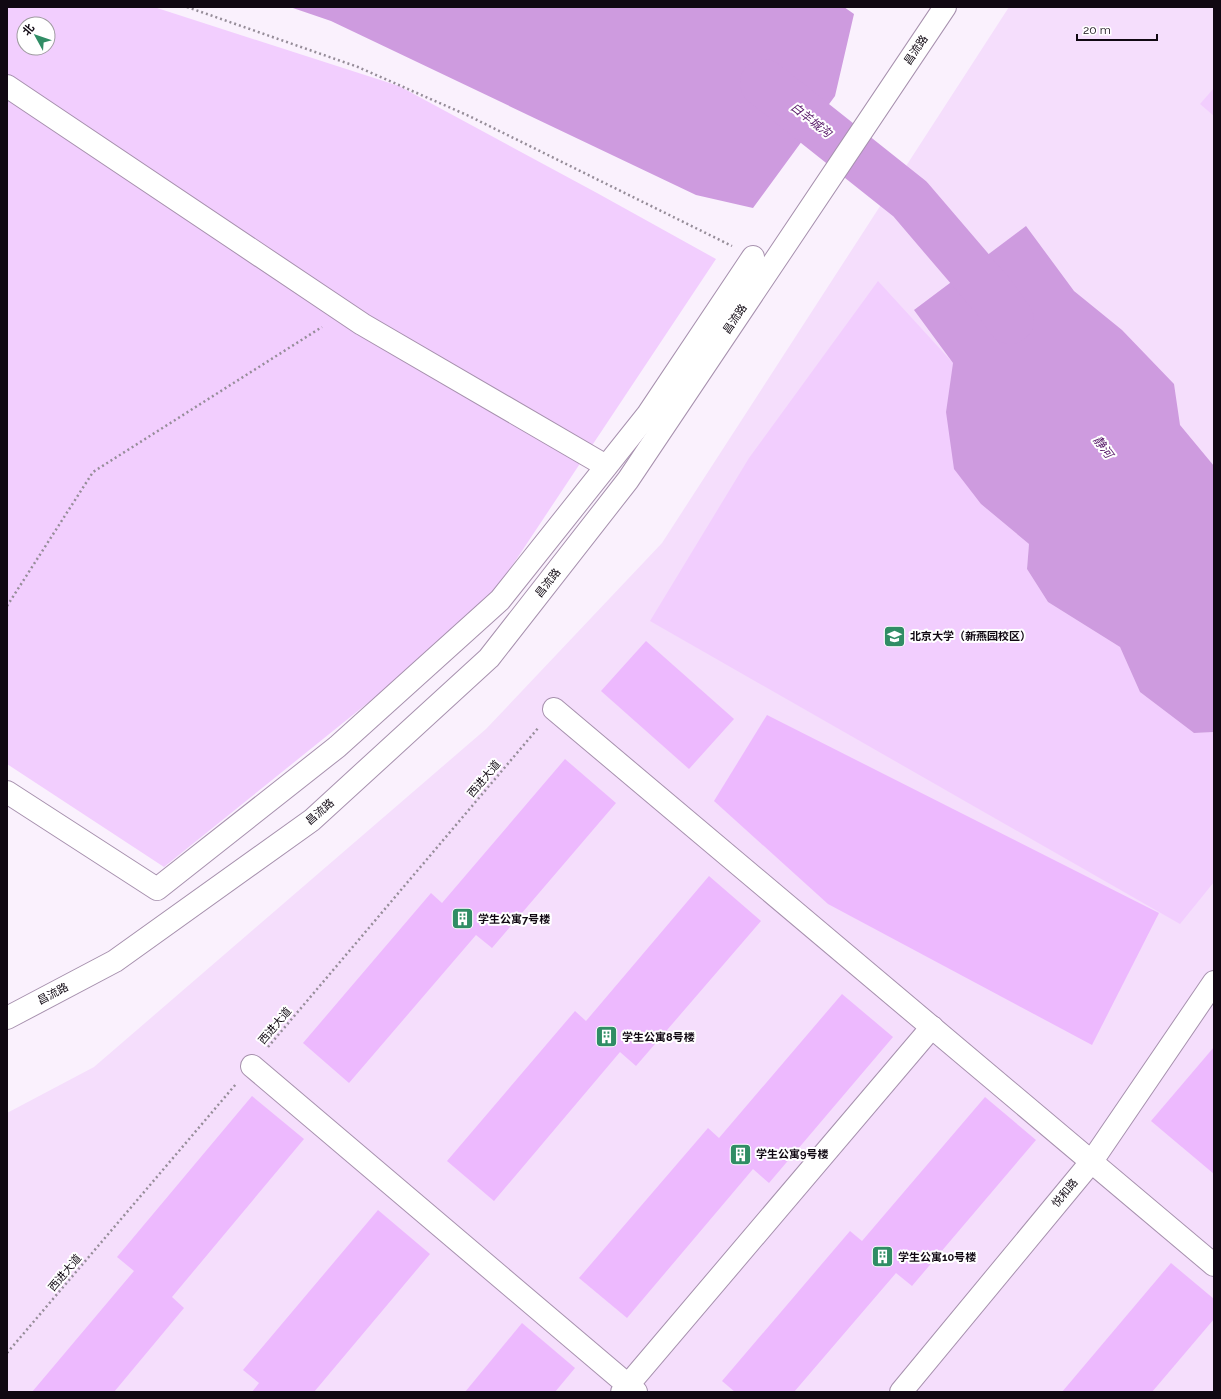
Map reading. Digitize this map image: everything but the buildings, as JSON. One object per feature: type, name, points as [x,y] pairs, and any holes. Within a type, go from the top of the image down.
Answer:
[{"type":"street","name":"昌流路","points":[[7,1018],[115,961],[312,820],[490,658],[628,480],[945,7]]},
{"type":"street","points":[[7,86],[344,313],[606,466]]},
{"type":"street","points":[[7,792],[157,889],[337,747],[500,600],[648,414],[753,257]]},
{"type":"street","points":[[554,709],[1214,1264]]},
{"type":"street","name":"悦和路","points":[[901,1392],[1092,1161],[1214,982]]},
{"type":"street","points":[[252,1066],[629,1390],[932,1027]]},
{"type":"path","points":[[187,7],[358,67],[469,116],[753,257]]},
{"type":"path","points":[[7,606],[93,472],[344,313]]},
{"type":"path","name":"西进大道","points":[[7,1353],[554,709]]},
{"type":"shaded area","points":[[7,7],[154,7],[399,86],[716,259],[482,611],[164,867],[7,764]]},
{"type":"shaded area","name":"北京大学（新燕园校区）","points":[[1009,7],[1214,7],[1214,1392],[7,1392],[7,1113],[94,1067],[486,729],[662,543]]},
{"type":"shaded area","points":[[1214,88],[1214,116],[1200,104]]},
{"type":"shaded area","points":[[878,281],[953,363],[946,412],[981,504],[1029,544],[1027,569],[1048,602],[1120,647],[1140,692],[1194,733],[1214,732],[1214,882],[1180,924],[650,621],[749,458]]},
{"type":"water","points":[[290,7],[844,7],[854,14],[835,96],[753,208],[696,195],[331,21]]},
{"type":"water","name":"静河","points":[[1026,226],[1074,291],[1122,330],[1174,384],[1180,425],[1214,466],[1214,732],[1194,733],[1140,692],[1120,647],[1048,602],[1027,569],[1029,544],[981,504],[954,469],[946,412],[953,363],[914,310]]},
{"type":"waterway","name":"白羊城沟","points":[[764,83],[910,199],[993,296],[1010,320]]},
{"type":"place","name":"北京大学（新燕园校区）","points":[[894,636]]},
{"type":"place","name":"学生公寓7号楼","points":[[463,919]]},
{"type":"place","name":"学生公寓8号楼","points":[[607,1037]]},
{"type":"place","name":"学生公寓9号楼","points":[[740,1154]]},
{"type":"place","name":"学生公寓10号楼","points":[[882,1257]]}]
